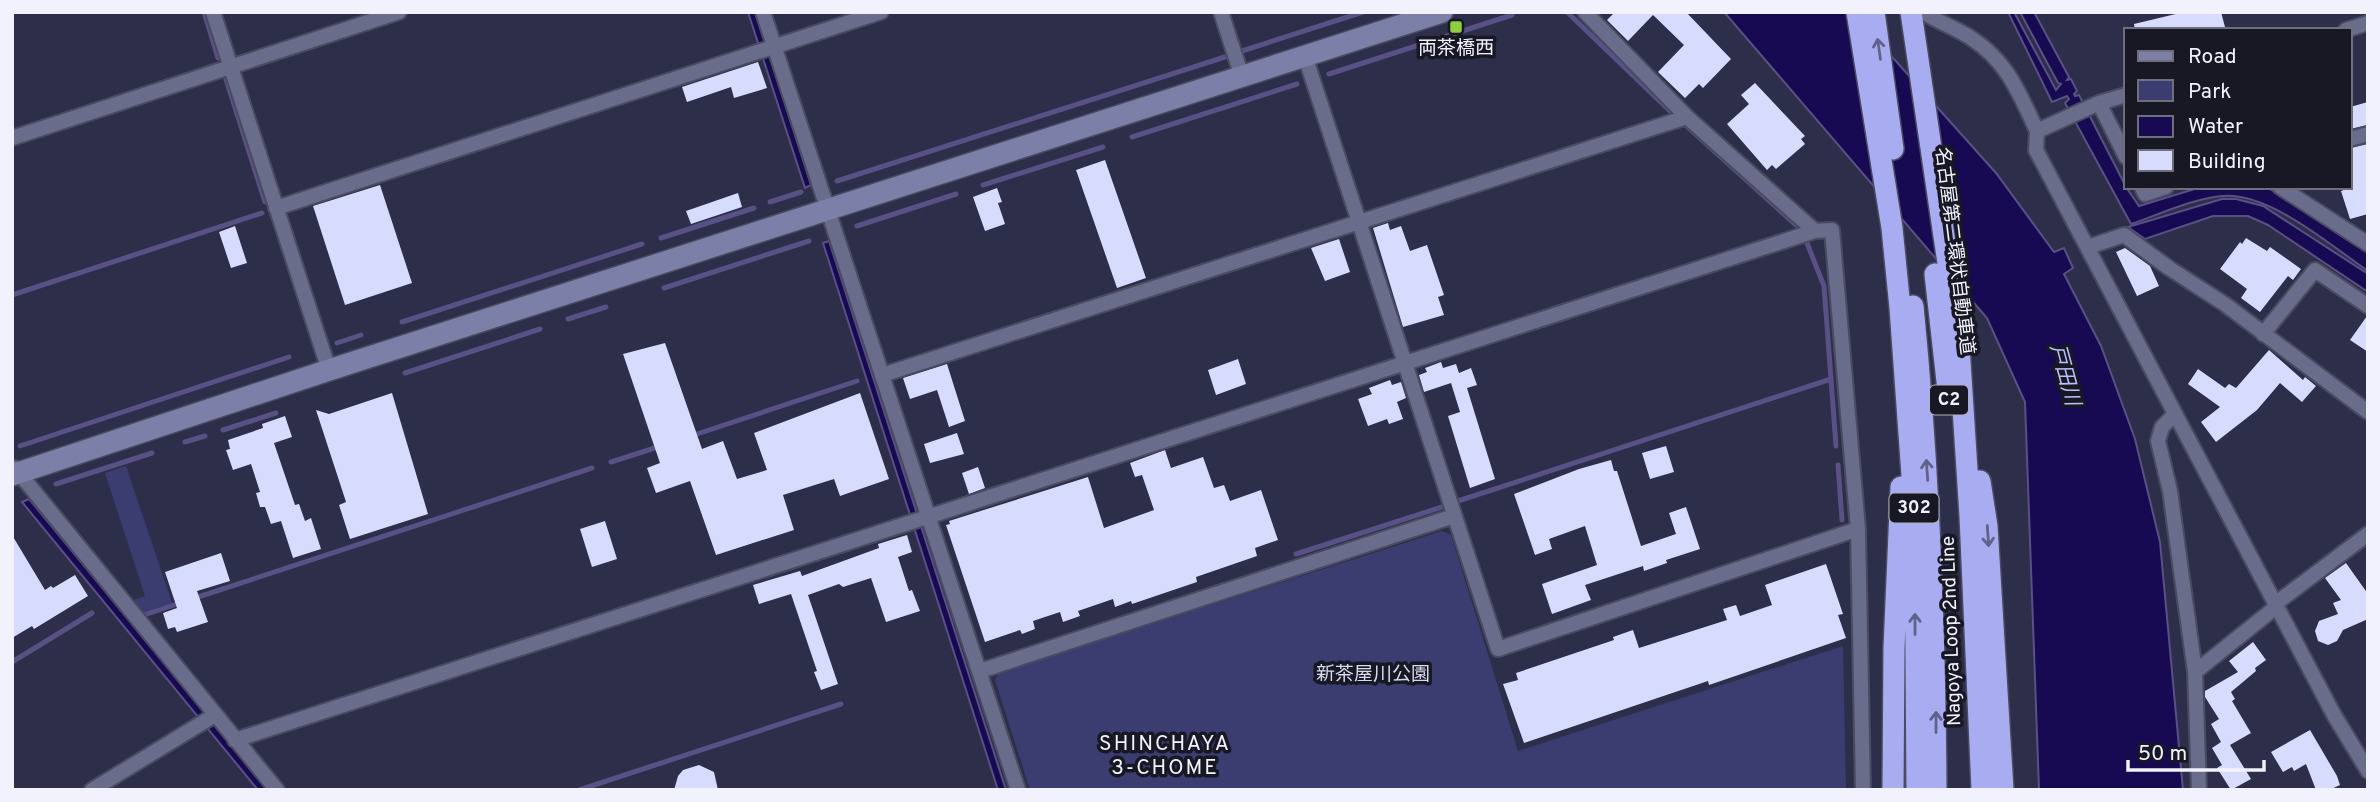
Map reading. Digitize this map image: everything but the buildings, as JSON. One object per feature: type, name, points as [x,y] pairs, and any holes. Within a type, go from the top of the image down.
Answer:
[{"type":"highway","name":"Nagoya Loop 2nd Line","points":[[1857,12],[1892,228],[1900,308],[1914,517],[1917,790]]},
{"type":"highway","name":"C2","points":[[1874,12],[1910,268],[1924,416],[1932,547],[1936,790]]},
{"type":"highway","name":"名古屋第二環状自動車道","points":[[1900,12],[1937,285],[1950,414],[1966,671],[1968,790]]},
{"type":"highway","name":"Nagoya Loop 2nd Line","points":[[1916,18],[1958,331],[1970,516],[1982,790]]},
{"type":"highway","points":[[1961,372],[1987,526],[2003,790]]},
{"type":"highway","points":[[1894,790],[1894,648],[1904,385]]},
{"type":"street","points":[[213,12],[329,370]]},
{"type":"street","points":[[12,138],[399,12]]},
{"type":"street","points":[[763,12],[767,49],[828,211],[882,375],[920,519],[980,671],[1018,790]]},
{"type":"street","points":[[276,208],[881,12]]},
{"type":"street","points":[[1221,12],[1241,77]]},
{"type":"street","points":[[278,790],[213,716],[14,471],[1442,12]]},
{"type":"street","points":[[1585,12],[1687,117],[1815,230]]},
{"type":"street","points":[[1916,18],[1970,37],[1994,54],[2013,79],[2037,131],[2036,150],[2174,415],[2351,746],[2368,771]]},
{"type":"street","points":[[1305,56],[1498,649],[1858,530]]},
{"type":"street","points":[[2037,131],[2099,103],[2124,96]]},
{"type":"street","points":[[2099,103],[2124,153]]},
{"type":"street","points":[[882,375],[1687,117]]},
{"type":"street","points":[[2143,189],[2145,194],[2160,189]]},
{"type":"street","points":[[2283,189],[2365,239]]},
{"type":"street","points":[[235,740],[1815,230],[1832,230],[1858,530],[1863,790]]},
{"type":"street","points":[[2088,247],[2124,234],[2368,412]]},
{"type":"street","points":[[2263,334],[2315,270],[2368,306]]},
{"type":"street","points":[[2174,415],[2162,427],[2158,441],[2169,491],[2195,672],[2199,790]]},
{"type":"street","points":[[980,671],[1454,516]]},
{"type":"street","points":[[2195,672],[2368,534]]},
{"type":"street","points":[[92,790],[213,716]]},
{"type":"green space","points":[[126,466],[172,603],[141,614],[131,601],[145,596],[105,473]]},
{"type":"green space","name":"新茶屋川公園","points":[[1442,531],[1451,535],[1518,751],[1843,646],[1846,790],[1030,790],[995,680],[999,673]]},
{"type":"water","points":[[748,12],[756,12],[811,185],[805,188]]},
{"type":"water","name":"戸田川","points":[[1724,12],[1852,12],[1996,173],[2054,252],[2064,248],[2073,268],[2064,274],[2101,346],[2135,439],[2160,542],[2183,790],[2039,790],[2025,402],[1987,318]]},
{"type":"water","points":[[2008,12],[2014,12],[2056,90],[2061,84],[2058,83],[2020,12],[2034,12],[2069,77],[2067,80],[2071,79],[2077,91],[2075,96],[2079,95],[2124,183],[2124,189],[2127,189],[2139,206],[2194,189],[2270,189],[2368,253],[2368,271],[2298,222],[2260,202],[2241,197],[2223,196],[2200,200],[2131,224],[2065,103],[2069,99],[2067,96],[2052,102]]},
{"type":"water","points":[[2222,199],[2236,199],[2263,206],[2368,274],[2368,292],[2268,225],[2248,216],[2213,216],[2145,239],[2128,227]]},
{"type":"water","points":[[829,241],[1006,790],[998,790],[823,243]]},
{"type":"water","points":[[29,499],[269,790],[258,790],[22,502]]},
{"type":"waterway","points":[[204,12],[218,58]]},
{"type":"waterway","points":[[1242,51],[1363,12]]},
{"type":"waterway","points":[[1567,12],[1673,114]]},
{"type":"waterway","points":[[1329,74],[1512,15]]},
{"type":"waterway","points":[[837,181],[1228,56]]},
{"type":"waterway","points":[[225,76],[265,202]]},
{"type":"waterway","points":[[1132,137],[1297,84]]},
{"type":"waterway","points":[[1683,123],[1797,226]]},
{"type":"waterway","points":[[983,185],[1103,147]]},
{"type":"waterway","points":[[770,202],[801,192]]},
{"type":"waterway","points":[[857,226],[956,194]]},
{"type":"waterway","points":[[661,238],[754,208]]},
{"type":"waterway","points":[[12,295],[262,213]]},
{"type":"waterway","points":[[664,288],[809,241]]},
{"type":"waterway","points":[[1807,243],[1824,286],[1836,446]]},
{"type":"waterway","points":[[402,322],[642,244]]},
{"type":"waterway","points":[[568,319],[606,307]]},
{"type":"waterway","points":[[405,373],[540,329]]},
{"type":"waterway","points":[[337,343],[361,335]]},
{"type":"waterway","points":[[20,446],[289,357]]},
{"type":"waterway","points":[[1458,501],[1831,379]]},
{"type":"waterway","points":[[691,436],[857,381]]},
{"type":"waterway","points":[[223,430],[276,413]]},
{"type":"waterway","points":[[185,442],[205,436]]},
{"type":"waterway","points":[[611,462],[661,446]]},
{"type":"waterway","points":[[56,484],[152,453]]},
{"type":"waterway","points":[[1838,465],[1842,520]]},
{"type":"waterway","points":[[192,599],[592,468]]},
{"type":"waterway","points":[[1296,554],[1442,507]]},
{"type":"waterway","points":[[141,616],[180,603]]},
{"type":"waterway","points":[[12,662],[92,613]]},
{"type":"waterway","points":[[579,790],[841,704]]},
{"type":"place","name":"両茶橋西","points":[[1456,27]]},
{"type":"district","name":"SHINCHAYA 3-CHOME","points":[[1165,756]]}]
